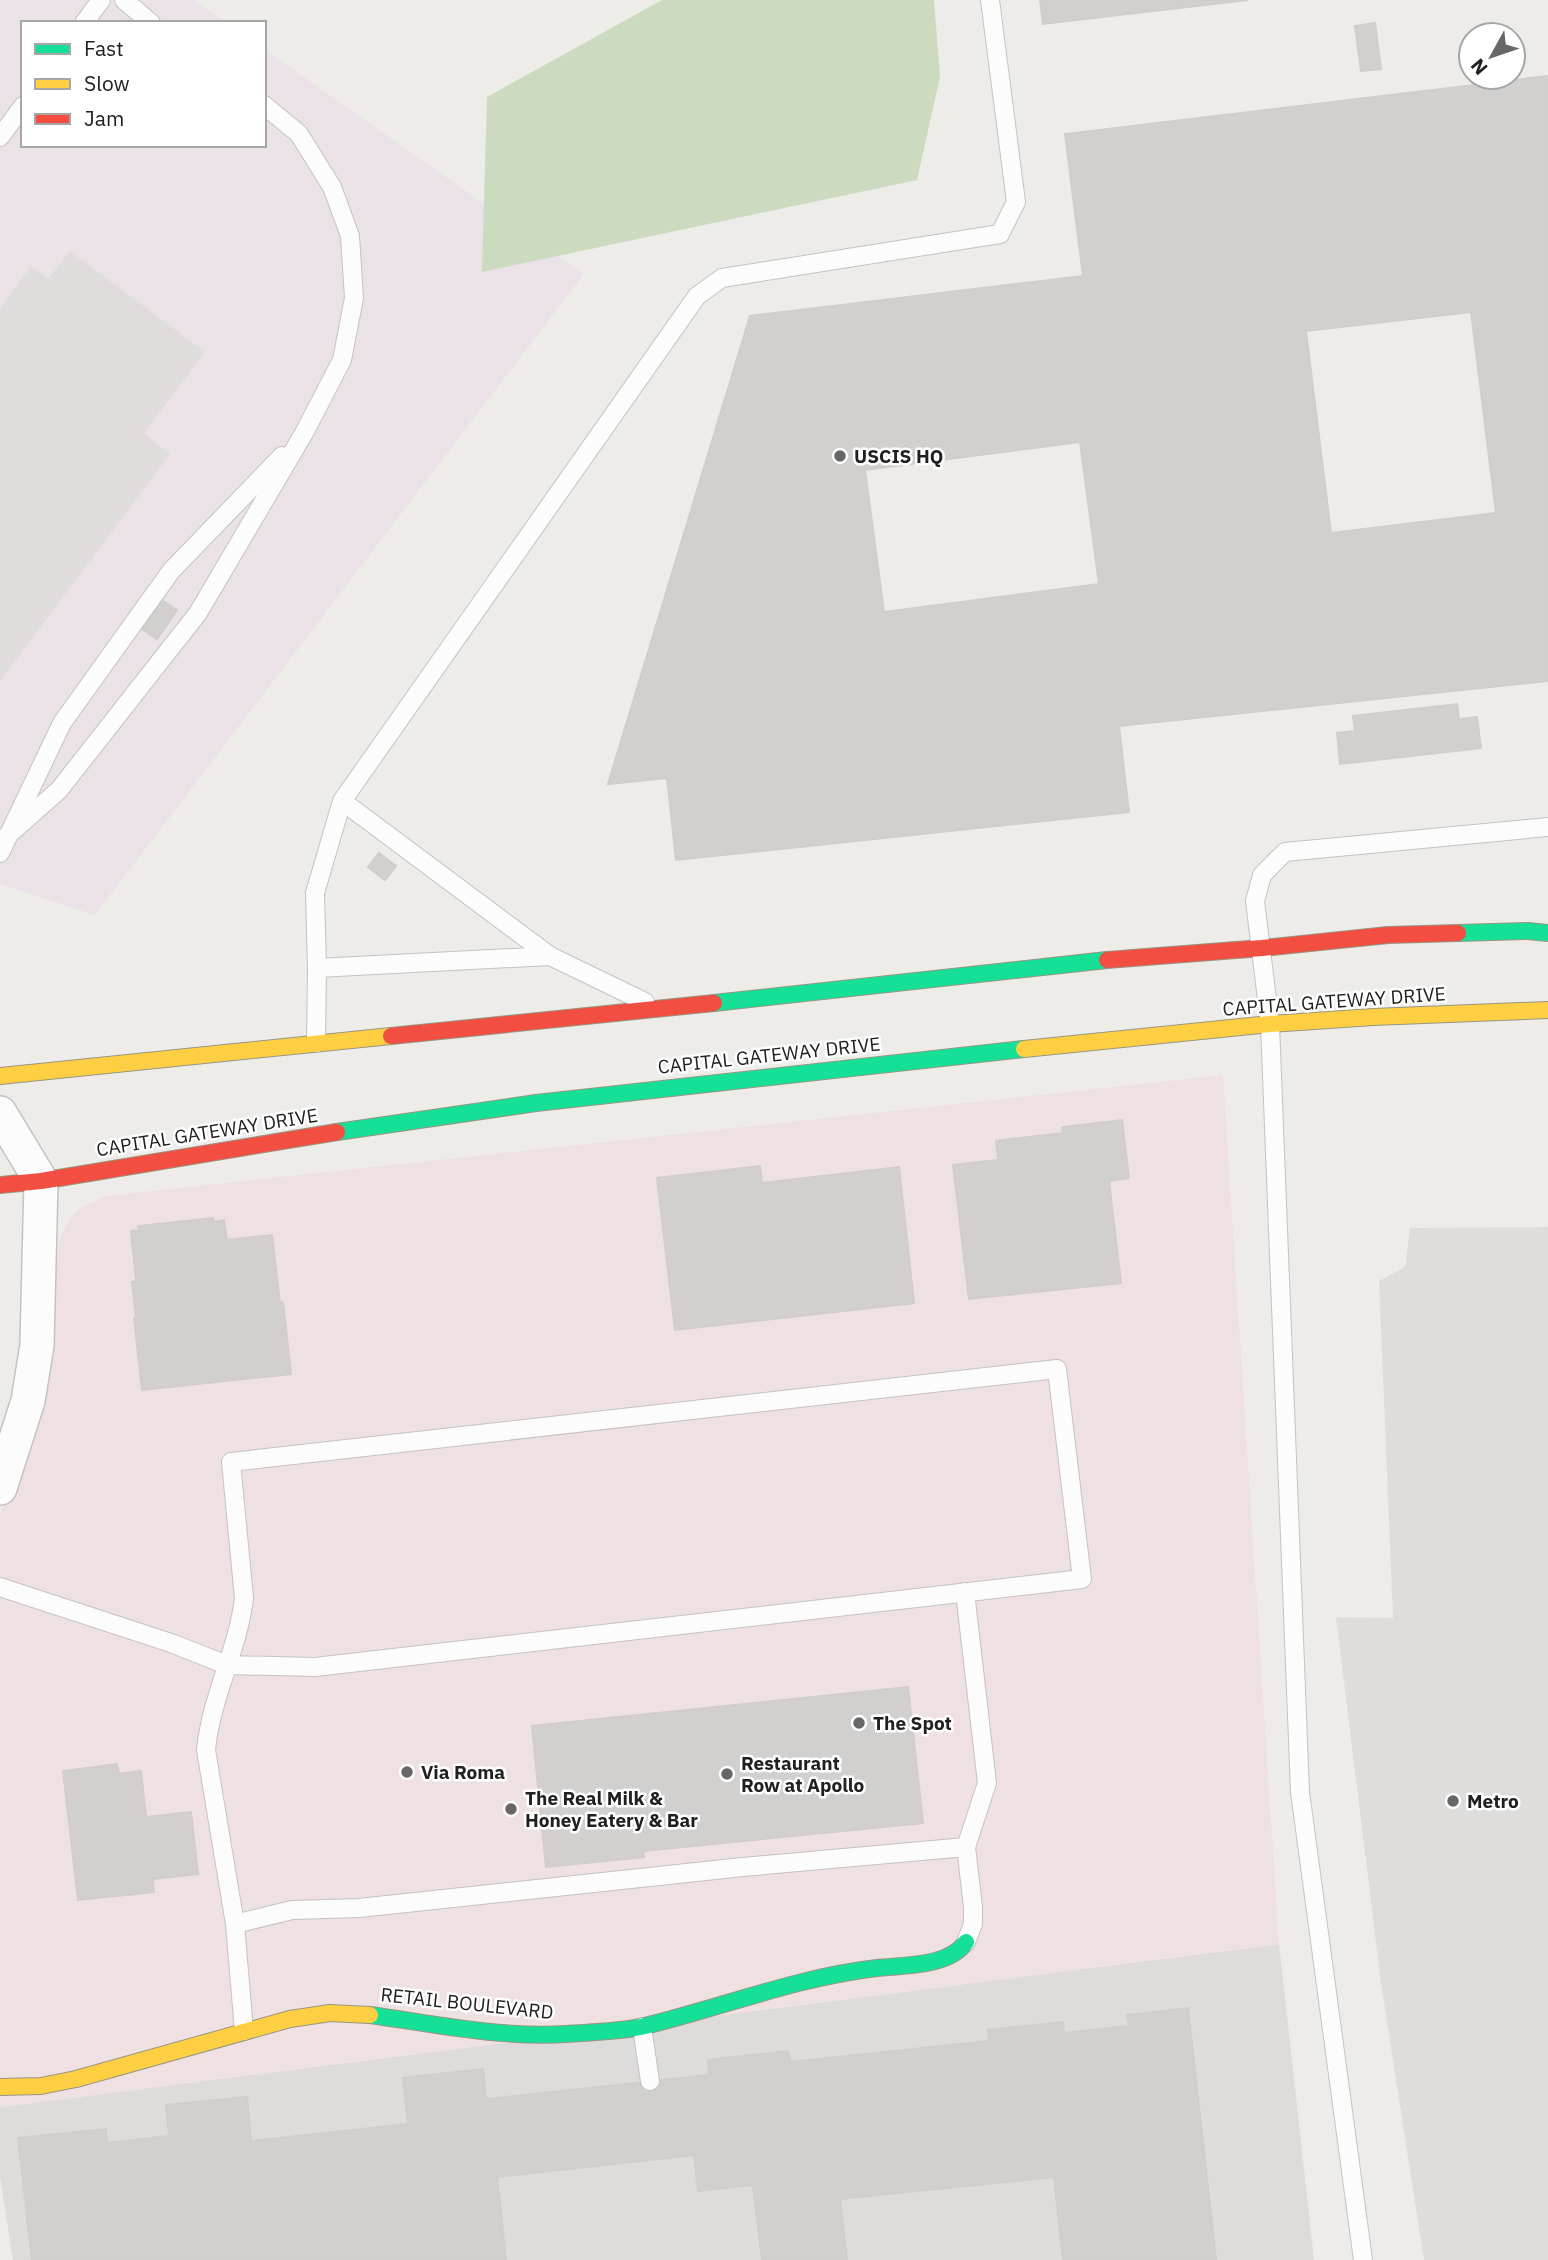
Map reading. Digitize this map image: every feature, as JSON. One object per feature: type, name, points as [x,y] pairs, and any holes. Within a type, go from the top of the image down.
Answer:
[{"type":"street","points":[[0,1076],[889,985],[1116,959],[1388,935],[1528,931],[1548,933]]},
{"type":"street","name":"CAPITAL GATEWAY DRIVE","points":[[0,1185],[41,1181],[267,1142],[536,1103],[834,1069],[1270,1024],[1548,1010]]},
{"type":"street","points":[[0,1113],[41,1181],[37,1345],[28,1401],[0,1488]]},
{"type":"street","name":"RETAIL BOULEVARD","points":[[0,2087],[41,2086],[76,2079],[290,2019],[330,2013],[361,2014],[498,2032],[563,2034],[642,2027],[802,1982],[859,1970],[930,1962],[960,1951],[966,1942]]},
{"type":"lane","points":[[85,21],[101,0]]},
{"type":"lane","points":[[124,0],[149,21]]},
{"type":"lane","points":[[316,1044],[315,893],[342,801],[697,296],[722,278],[1000,234],[1016,202],[990,0]]},
{"type":"lane","points":[[7,836],[59,790],[198,613],[304,433],[342,360],[354,298],[350,236],[332,187],[299,134],[266,107]]},
{"type":"lane","points":[[0,137],[21,109]]},
{"type":"lane","points":[[0,853],[62,723],[171,570],[304,433]]},
{"type":"lane","points":[[342,801],[550,956],[658,1008]]},
{"type":"lane","points":[[1363,2260],[1300,1792],[1270,1024],[1255,901],[1262,874],[1285,852],[1548,827]]},
{"type":"lane","points":[[317,968],[550,956]]},
{"type":"lane","points":[[0,1587],[171,1643],[227,1665],[315,1667],[1082,1579],[1057,1369],[230,1462],[244,1598],[242,1617],[227,1665],[208,1723],[206,1750],[235,1924],[244,2031]]},
{"type":"lane","points":[[965,1592],[987,1783],[966,1847],[973,1907],[973,1924],[966,1942]]},
{"type":"lane","points":[[235,1924],[292,1910],[359,1908],[743,1867],[966,1847]]},
{"type":"lane","points":[[642,2027],[650,2081]]},
{"type":"shaded area","points":[[0,0],[194,0],[223,21],[21,21],[21,147],[266,147],[266,50],[584,274],[95,915],[0,884]]},
{"type":"shaded area","points":[[70,251],[205,352],[144,433],[170,454],[0,681],[0,308],[31,266],[48,279]]},
{"type":"shaded area","points":[[1223,1075],[1279,1944],[0,2107],[0,1515],[38,1425],[54,1350],[55,1280],[60,1236],[76,1211],[105,1196]]},
{"type":"shaded area","name":"Metro","points":[[1548,1227],[1548,2260],[1424,2260],[1381,1983],[1336,1617],[1393,1618],[1379,1281],[1405,1267],[1410,1228]]},
{"type":"shaded area","points":[[1279,1944],[1314,2260],[13,2260],[0,2177],[0,2107]]},
{"type":"green space","points":[[662,0],[934,0],[940,77],[917,180],[482,272],[487,97]]},
{"type":"building","points":[[1040,0],[1248,0],[1043,24]]},
{"type":"building","points":[[1375,23],[1381,69],[1361,71],[1355,26]]},
{"type":"building","name":"USCIS HQ","points":[[1548,76],[1548,681],[1119,726],[1129,812],[676,860],[667,778],[608,784],[750,316],[1083,276],[1065,134],[1457,87],[1457,91],[1527,91],[1527,79]],"holes":[[[1471,312],[1496,513],[1331,533],[1306,331]],[[1080,442],[1099,584],[884,612],[865,470]]]},
{"type":"building","points":[[162,600],[177,610],[157,639],[142,629]]},
{"type":"building","points":[[1457,704],[1459,719],[1477,717],[1481,748],[1340,764],[1337,733],[1355,731],[1353,716]]},
{"type":"building","points":[[379,853],[396,866],[385,880],[368,867]]},
{"type":"building","points":[[1122,1120],[1129,1178],[1109,1181],[1121,1283],[969,1299],[953,1165],[998,1160],[996,1141],[1063,1133],[1062,1127]]},
{"type":"building","points":[[760,1166],[762,1183],[899,1167],[914,1303],[675,1330],[657,1178]]},
{"type":"building","points":[[213,1218],[214,1222],[224,1220],[227,1240],[272,1235],[291,1374],[142,1390],[134,1318],[132,1282],[136,1281],[131,1231],[139,1230],[138,1226]]},
{"type":"building","name":"Restaurant Row at Apollo","points":[[908,1687],[923,1823],[643,1851],[644,1857],[546,1867],[532,1726]]},
{"type":"building","points":[[117,1764],[119,1774],[141,1771],[146,1817],[191,1812],[198,1874],[153,1879],[154,1892],[78,1900],[63,1771]]},
{"type":"building","points":[[1188,2008],[1216,2260],[1063,2260],[1054,2177],[840,2199],[847,2260],[762,2260],[753,2185],[698,2191],[694,2155],[497,2177],[506,2260],[32,2260],[18,2138],[106,2129],[107,2143],[169,2136],[166,2105],[247,2097],[251,2141],[408,2124],[403,2078],[483,2069],[486,2099],[709,2075],[708,2060],[788,2051],[790,2062],[989,2041],[988,2030],[1063,2022],[1064,2033],[1129,2026],[1127,2015]]},
{"type":"traffic: fast","points":[[1458,933],[1548,933]]},
{"type":"traffic: fast","points":[[714,1003],[1107,960]]},
{"type":"traffic: fast","points":[[337,1132],[536,1103],[1024,1049]]},
{"type":"traffic: fast","points":[[370,2015],[517,2034],[626,2030],[818,1978],[937,1960],[949,1956],[966,1942]]},
{"type":"traffic: slow","points":[[1024,1049],[1270,1024],[1548,1010]]},
{"type":"traffic: slow","points":[[0,1076],[391,1036]]},
{"type":"traffic: slow","points":[[0,2087],[41,2086],[76,2079],[290,2019],[330,2013],[370,2015]]},
{"type":"traffic: jam","points":[[1107,960],[1388,935],[1458,933]]},
{"type":"traffic: jam","points":[[391,1036],[714,1003]]},
{"type":"traffic: jam","points":[[0,1185],[41,1181],[337,1132]]},
{"type":"place","name":"USCIS HQ","points":[[840,456]]},
{"type":"place","name":"The Spot","points":[[859,1723]]},
{"type":"place","name":"Via Roma","points":[[407,1772]]},
{"type":"place","name":"Restaurant Row at Apollo","points":[[727,1774]]},
{"type":"place","name":"Metro","points":[[1453,1801]]},
{"type":"place","name":"The Real Milk & Honey Eatery & Bar","points":[[511,1809]]}]
